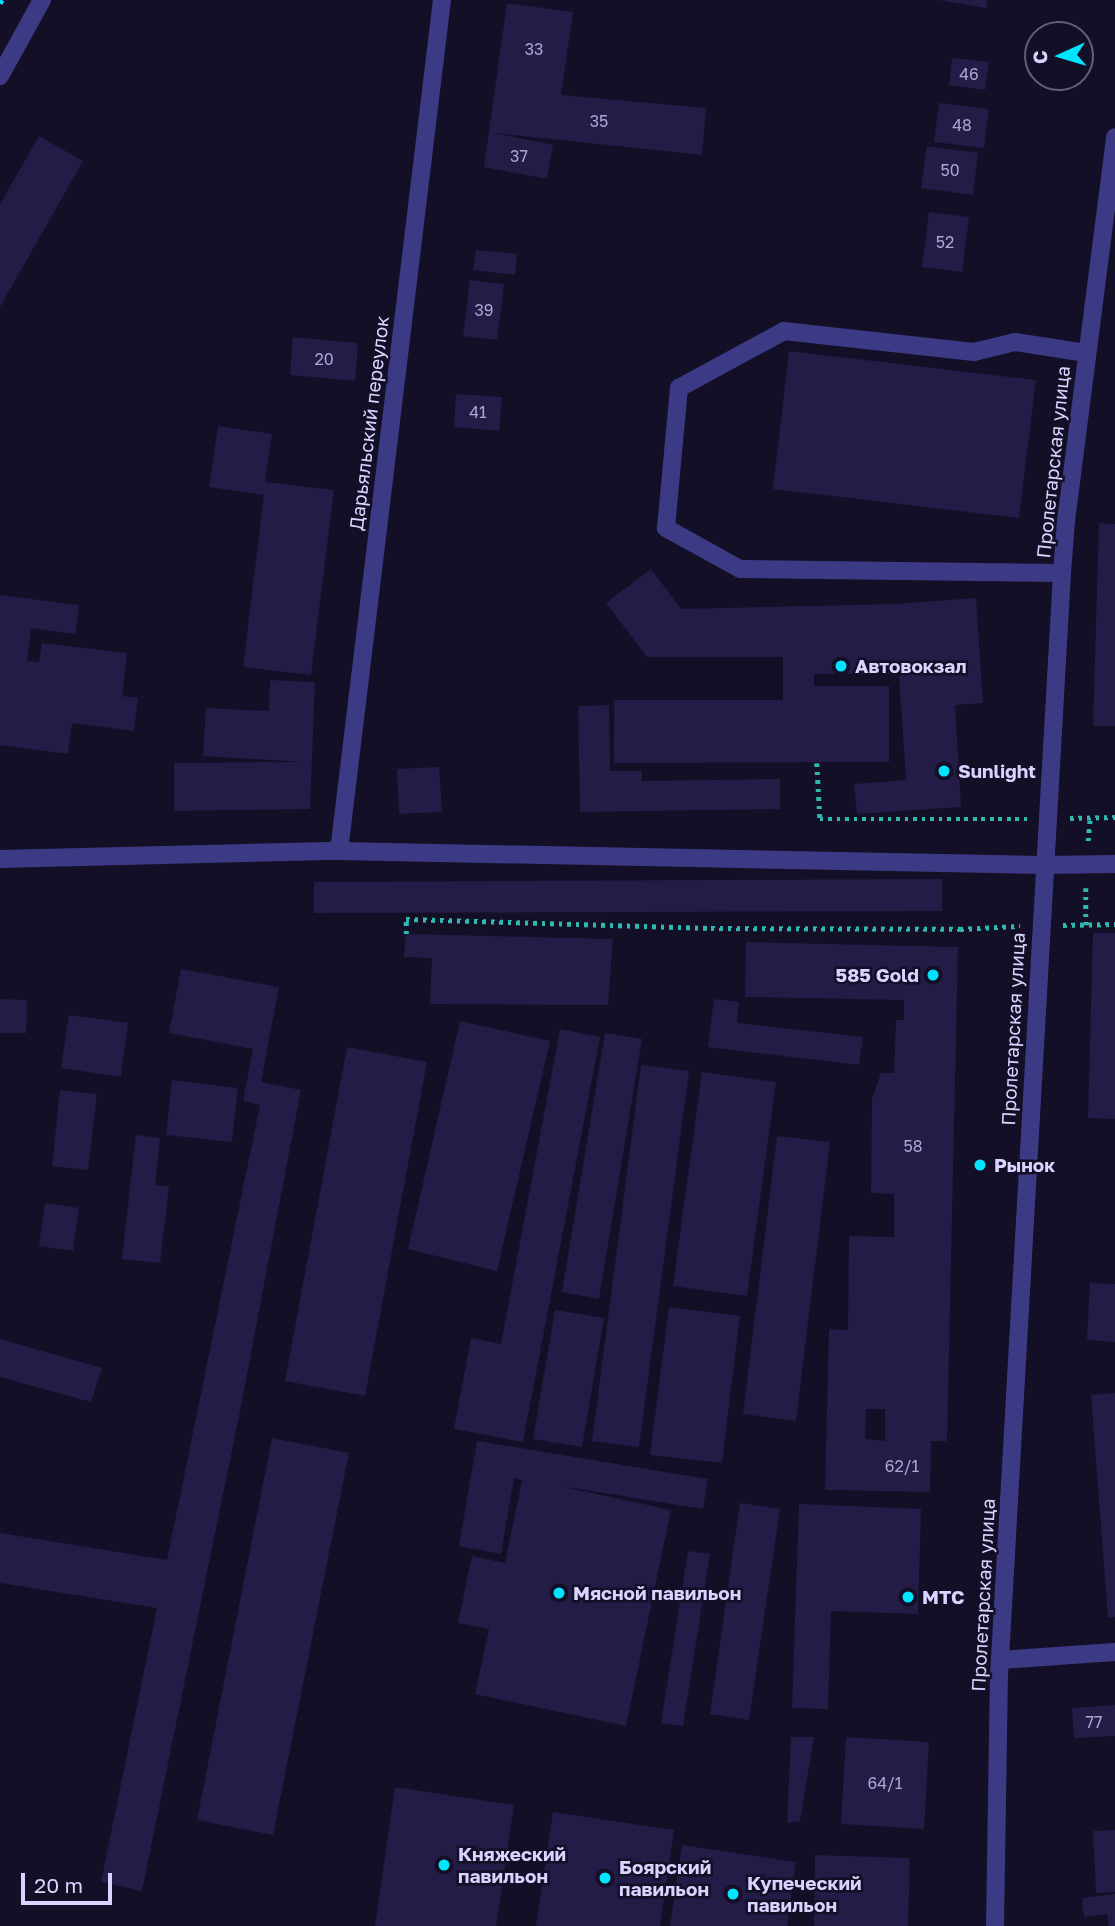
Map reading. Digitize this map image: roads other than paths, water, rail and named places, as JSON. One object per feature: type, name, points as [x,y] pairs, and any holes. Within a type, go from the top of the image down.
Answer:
[{"type":"street","points":[[0,76],[43,0]]},
{"type":"street","name":"Дарьяльский переулок","points":[[339,851],[442,0]]},
{"type":"street","name":"Пролетарская улица","points":[[995,1926],[1000,1660],[1043,865],[1062,573],[1086,353],[1115,137]]},
{"type":"street","points":[[1062,573],[740,569],[666,528],[680,388],[784,331],[974,352],[1015,342],[1086,353]]},
{"type":"street","points":[[0,859],[339,851],[1043,865],[1115,864]]},
{"type":"street","points":[[1000,1660],[1115,1652]]},
{"type":"place","name":"Автовокзал","points":[[841,666]]},
{"type":"place","name":"Sunlight","points":[[944,771]]},
{"type":"place","name":"585 Gold","points":[[933,975]]},
{"type":"place","name":"Рынок","points":[[980,1165]]},
{"type":"place","name":"Мясной павильон","points":[[559,1593]]},
{"type":"place","name":"МТС","points":[[908,1597]]},
{"type":"place","name":"Княжеский павильон","points":[[444,1865]]},
{"type":"place","name":"Боярский павильон","points":[[605,1878]]},
{"type":"place","name":"Купеческий павильон","points":[[733,1894]]}]
